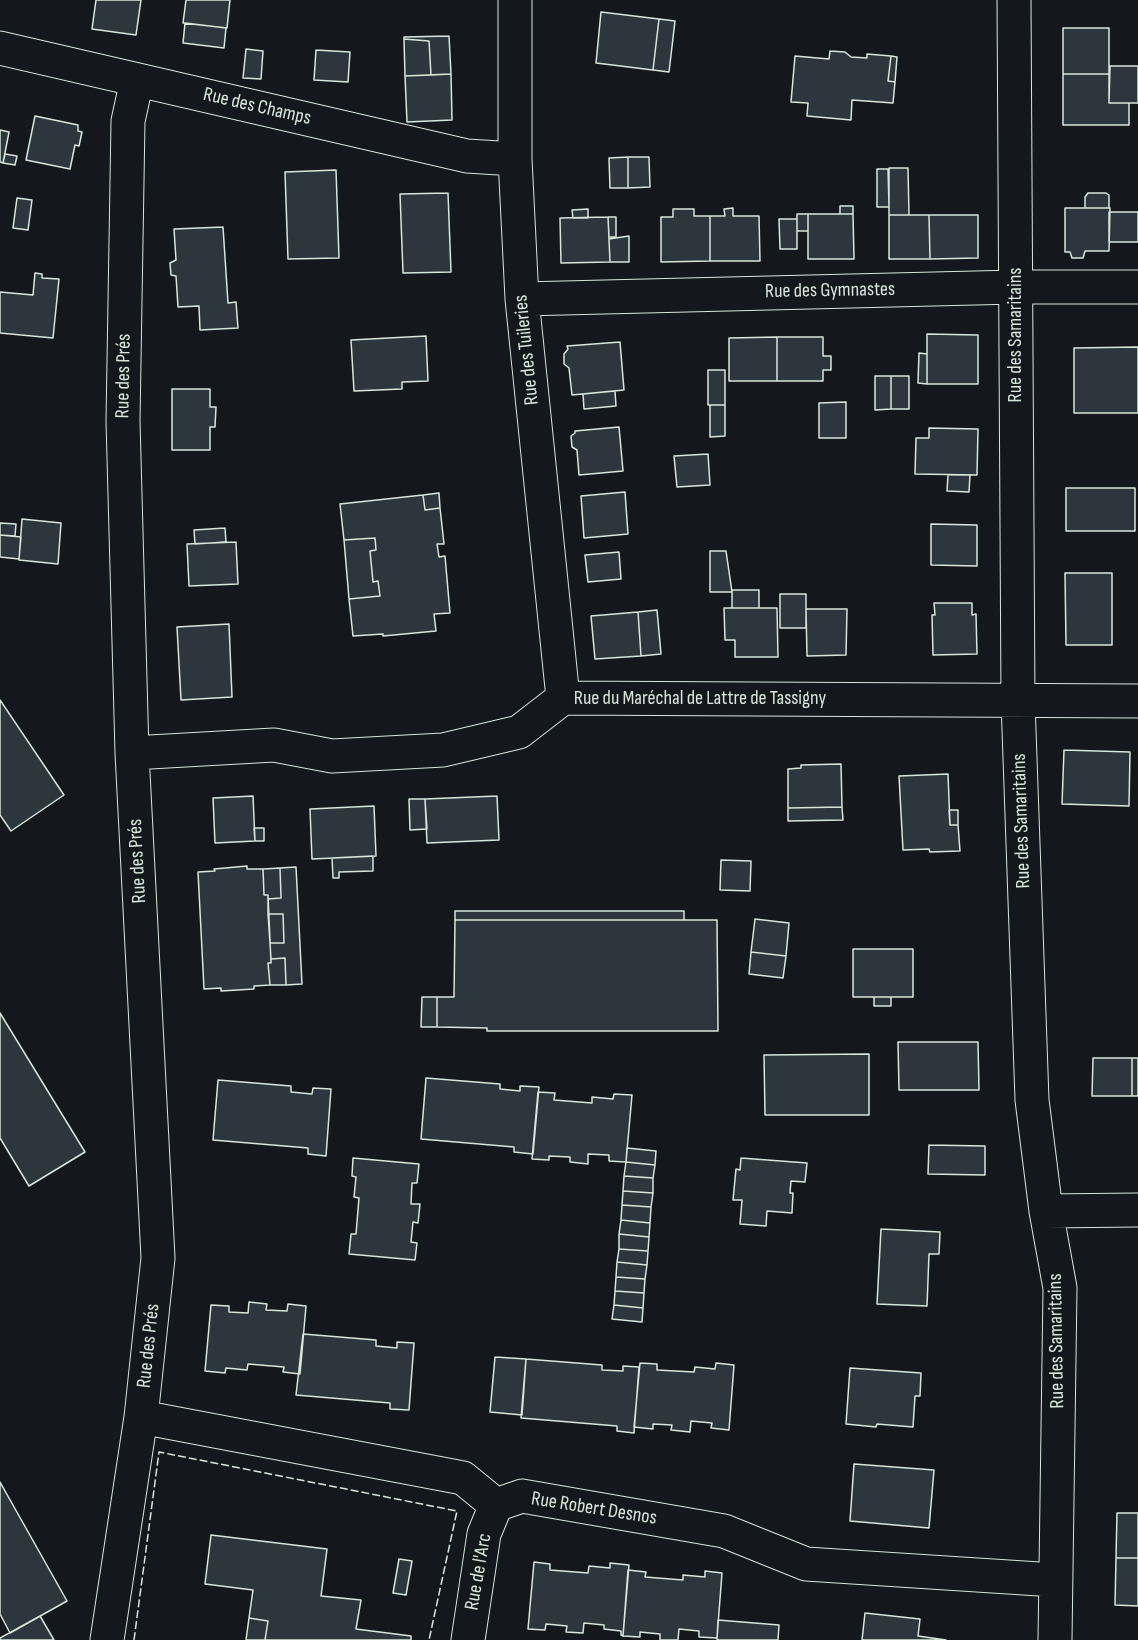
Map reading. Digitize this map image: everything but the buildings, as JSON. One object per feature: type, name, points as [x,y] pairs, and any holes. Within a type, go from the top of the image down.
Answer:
[{"type":"street","name":"Rue des Tuileries","points":[[515,0],[515,159],[522,299],[562,698]]},
{"type":"street","name":"Rue des Samaritains","points":[[1014,0],[1018,701],[1032,1100],[1046,1210],[1060,1287],[1055,1640]]},
{"type":"street","name":"Rue des Champs","points":[[0,48],[467,156],[515,159]]},
{"type":"street","name":"Rue des Prés","points":[[107,1640],[141,1417],[158,1258],[132,753],[123,421],[128,121],[137,80]]},
{"type":"street","name":"Rue des Gymnastes","points":[[522,299],[1016,287],[1138,287]]},
{"type":"street","name":"Rue du Maréchal de Lattre de Tassigny","points":[[132,753],[274,745],[332,756],[443,750],[519,732],[562,698],[1138,701]]},
{"type":"street","points":[[1046,1210],[1138,1210]]},
{"type":"street","points":[[141,1417],[463,1478],[496,1505]]},
{"type":"street","name":"Rue Robert Desnos","points":[[496,1505],[522,1496],[724,1531],[806,1564],[1055,1580]]},
{"type":"street","name":"Rue de l'Arc","points":[[468,1640],[484,1534],[496,1505]]},
{"type":"fence","points":[[134,1640],[159,1452],[457,1511],[429,1640]]}]
